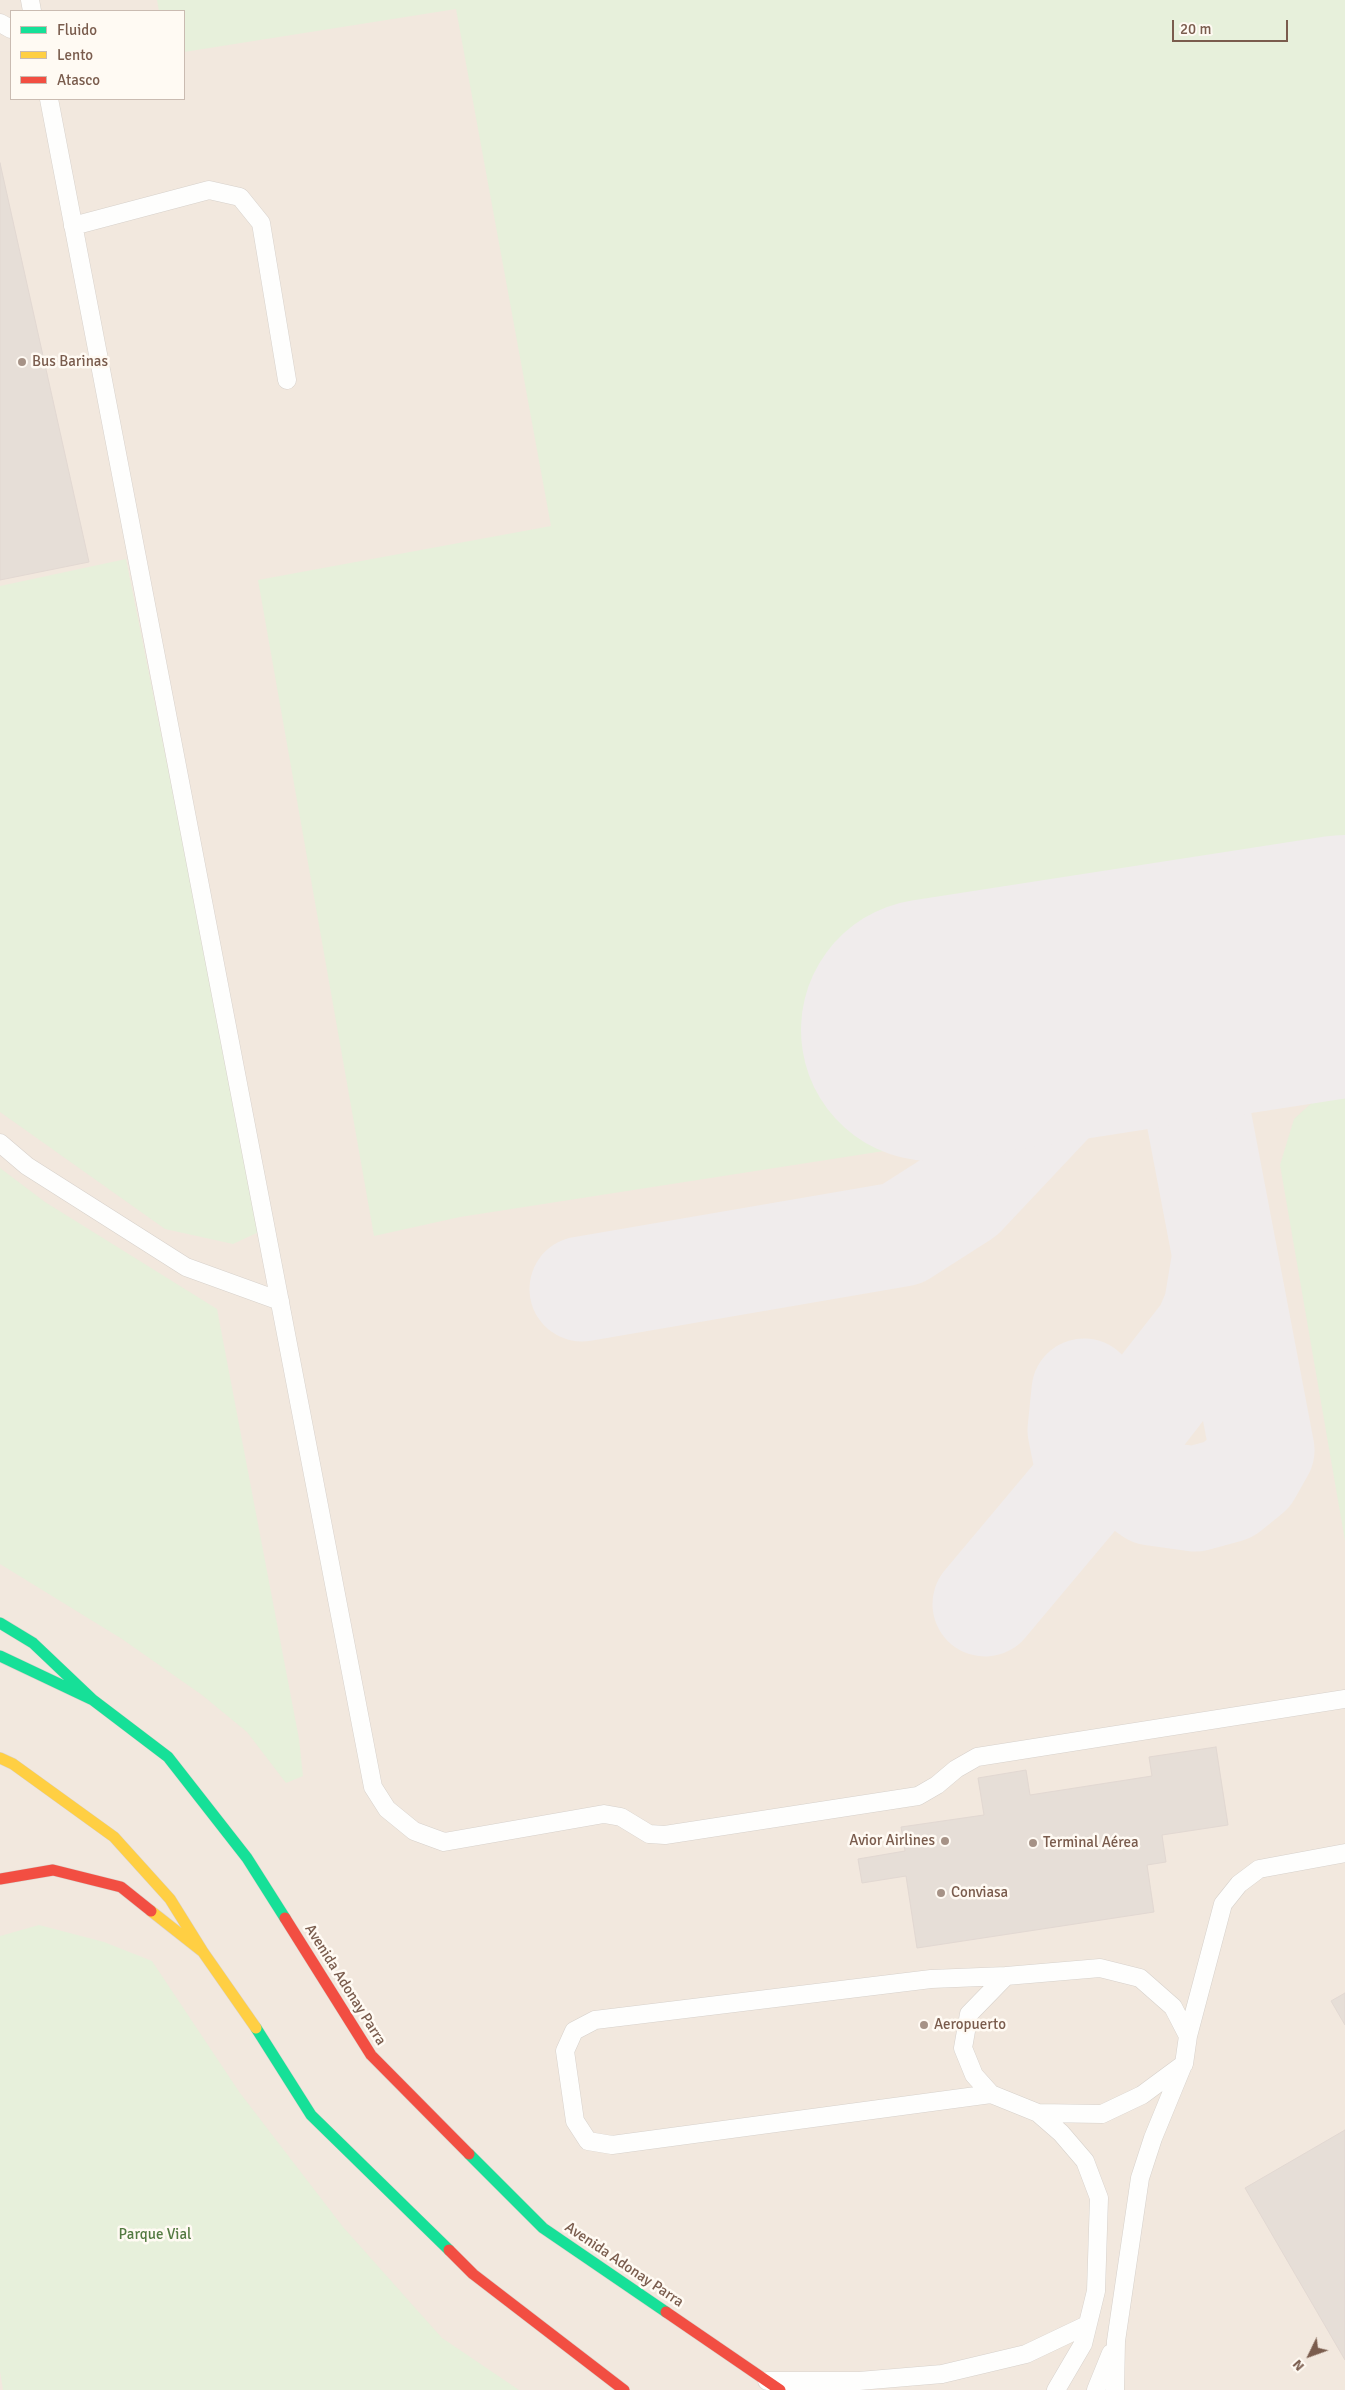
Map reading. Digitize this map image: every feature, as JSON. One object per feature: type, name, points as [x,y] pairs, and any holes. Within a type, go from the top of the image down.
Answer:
[{"type":"street","points":[[0,1623],[33,1643],[93,1700]]},
{"type":"street","name":"Avenida Adonay Parra","points":[[0,1656],[93,1700],[168,1757],[246,1858],[371,2055],[544,2228],[774,2385]]},
{"type":"street","points":[[0,1758],[13,1764],[114,1837],[170,1899],[203,1952],[241,2004],[311,2115],[472,2274],[624,2390]]},
{"type":"street","points":[[0,1879],[53,1870],[121,1887],[203,1952]]},
{"type":"lane","points":[[49,100],[372,1787],[387,1809],[414,1831],[444,1842],[604,1814],[621,1817],[649,1834],[665,1835],[918,1796],[937,1785],[956,1769],[977,1757],[1345,1699]]},
{"type":"lane","points":[[74,226],[208,190],[240,197],[260,223],[288,380]]},
{"type":"lane","points":[[0,1143],[27,1166],[186,1267],[280,1301]]},
{"type":"lane","points":[[1115,2390],[1116,2341],[1140,2178],[1153,2138],[1184,2064],[1188,2036],[1223,1904],[1239,1884],[1259,1869],[1345,1853]]},
{"type":"lane","points":[[991,2094],[612,2145],[588,2141],[575,2121],[566,2051],[574,2031],[595,2020],[931,1979],[1006,1976],[1100,1968],[1140,1978],[1173,2007],[1188,2036]]},
{"type":"lane","points":[[1006,1976],[969,2014],[963,2048],[974,2075],[991,2094],[1038,2113],[1061,2133],[1085,2161],[1099,2198],[1096,2292],[1083,2344],[1056,2390]]},
{"type":"lane","points":[[1038,2113],[1102,2114],[1142,2095],[1184,2064]]},
{"type":"lane","points":[[774,2385],[859,2381],[942,2374],[1026,2354],[1087,2325]]},
{"type":"lane","points":[[1096,2390],[1116,2341]]},
{"type":"shaded area","points":[[0,0],[1345,0],[1345,2390],[0,2390]]},
{"type":"green space","points":[[157,0],[1345,0],[1345,852],[891,924],[916,1146],[460,1217],[374,1236],[258,580],[551,526],[456,9],[185,52],[185,10],[159,10]]},
{"type":"green space","points":[[126,559],[261,1231],[233,1244],[165,1229],[0,1112],[0,586]]},
{"type":"green space","points":[[1339,1078],[1345,1078],[1345,1541],[1280,1165],[1294,1119]]},
{"type":"green space","points":[[0,1168],[45,1202],[217,1309],[299,1739],[303,1776],[286,1783],[247,1732],[202,1695],[122,1639],[0,1564]]},
{"type":"green space","name":"Parque Vial","points":[[39,1925],[104,1942],[152,1961],[240,2093],[343,2227],[442,2338],[519,2390],[3,2390],[0,2371],[0,1936]]},
{"type":"building","name":"Bus Barinas","points":[[0,163],[89,562],[0,580]]},
{"type":"building","name":"Terminal Aérea","points":[[1216,1747],[1228,1825],[1162,1835],[1166,1862],[1147,1865],[1154,1912],[917,1948],[906,1876],[862,1883],[858,1859],[905,1851],[901,1827],[984,1815],[978,1778],[1026,1770],[1030,1795],[1152,1776],[1149,1757]]},
{"type":"building","points":[[1345,1993],[1345,2025],[1331,2001]]},
{"type":"building","points":[[1345,2130],[1345,2360],[1245,2188]]},
{"type":"taxiway","points":[[1084,1391],[1080,1430],[1085,1455],[1110,1455],[1123,1472],[1152,1493],[1195,1499],[1228,1490],[1249,1473],[1262,1450],[1199,1119],[1197,1088],[1205,1058],[1221,1028],[1251,999],[1270,987],[1292,979],[1345,966]]},
{"type":"taxiway","points":[[582,1289],[902,1234],[963,1195],[1109,1040],[1146,997]]},
{"type":"taxiway","points":[[985,1604],[1110,1455],[1206,1332],[1216,1309],[1225,1255]]},
{"type":"runway","points":[[932,1030],[1345,966]]},
{"type":"traffic: fast","points":[[0,1623],[33,1643],[93,1700]]},
{"type":"traffic: fast","points":[[0,1656],[93,1700],[168,1757],[247,1858],[285,1918]]},
{"type":"traffic: fast","points":[[256,2028],[311,2115],[449,2250]]},
{"type":"traffic: fast","points":[[469,2154],[543,2228],[666,2312]]},
{"type":"traffic: slow","points":[[0,1758],[13,1764],[114,1837],[170,1899],[203,1952],[256,2028]]},
{"type":"traffic: slow","points":[[151,1911],[203,1952]]},
{"type":"traffic: jam","points":[[0,1879],[53,1870],[121,1887],[151,1911]]},
{"type":"traffic: jam","points":[[285,1918],[371,2055],[469,2154]]},
{"type":"traffic: jam","points":[[449,2250],[473,2274],[624,2390]]},
{"type":"traffic: jam","points":[[666,2312],[780,2390]]},
{"type":"place","name":"Bus Barinas","points":[[22,362]]},
{"type":"place","name":"Avior Airlines","points":[[945,1841]]},
{"type":"place","name":"Terminal Aérea","points":[[1033,1843]]},
{"type":"place","name":"Conviasa","points":[[941,1893]]},
{"type":"place","name":"Aeropuerto","points":[[924,2025]]}]
